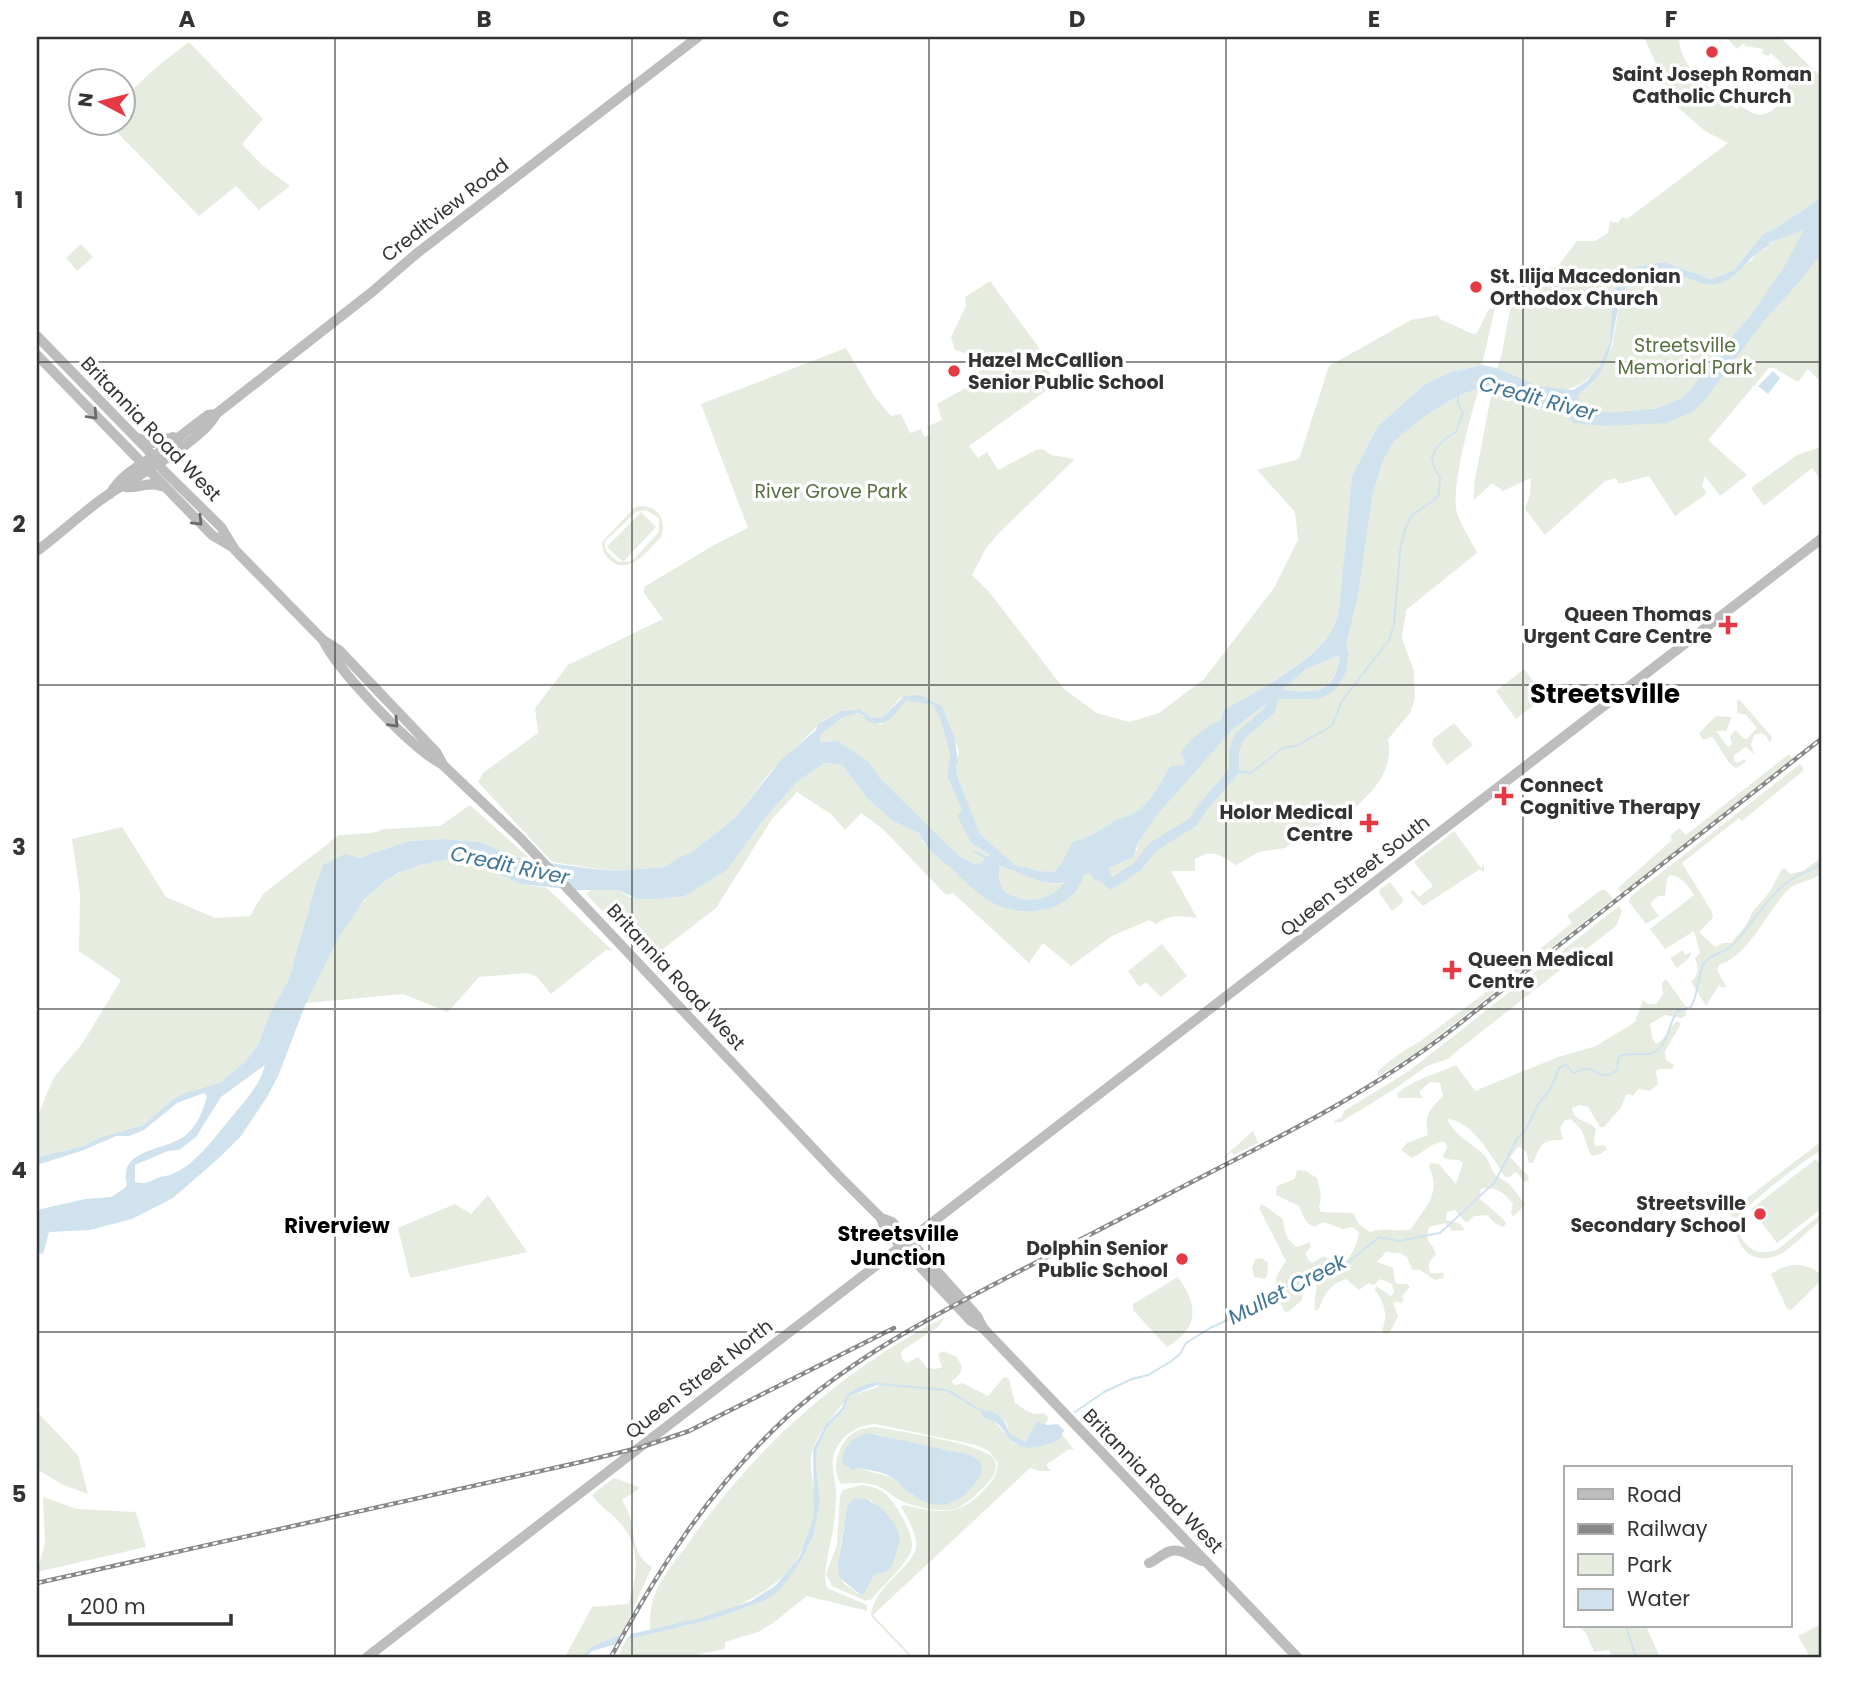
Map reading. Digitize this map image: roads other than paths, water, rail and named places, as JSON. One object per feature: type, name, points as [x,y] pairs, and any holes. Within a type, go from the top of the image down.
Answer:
[{"type":"main road","name":"Creditview Road","points":[[110,494],[117,481],[212,423],[216,414],[372,292],[419,251],[698,37]]},
{"type":"main road","name":"Britannia Road West","points":[[37,336],[221,527],[235,550]]},
{"type":"main road","name":"Britannia Road West","points":[[37,355],[212,535],[235,550],[323,640],[331,657],[405,735],[428,757],[442,764],[521,839],[881,1218],[892,1223],[905,1243],[977,1316],[983,1328],[1297,1657]]},
{"type":"main road","name":"Creditview Road","points":[[155,460],[177,437],[208,415],[216,414]]},
{"type":"main road","points":[[134,436],[153,443],[177,437]]},
{"type":"main road","name":"Creditview Road","points":[[37,551],[110,494],[125,487],[145,466]]},
{"type":"main road","points":[[125,487],[133,489],[149,483],[165,488]]},
{"type":"main road","name":"Queen Street South","points":[[905,1243],[1821,539]]},
{"type":"main road","name":"Queen Street North","points":[[367,1657],[905,1243]]},
{"type":"main road","points":[[1149,1563],[1174,1550],[1208,1564]]},
{"type":"water","name":"Credit River","points":[[1821,198],[1821,254],[1762,323],[1704,401],[1692,412],[1666,423],[1604,426],[1574,423],[1559,412],[1527,404],[1501,391],[1479,389],[1459,395],[1422,418],[1393,442],[1383,461],[1373,493],[1358,597],[1346,645],[1349,655],[1345,675],[1336,689],[1316,699],[1280,699],[1269,702],[1231,731],[1157,815],[1139,841],[1133,857],[1108,868],[1112,877],[1106,882],[1094,880],[1090,873],[1084,875],[1069,898],[1046,909],[1019,911],[993,903],[933,852],[919,833],[893,821],[868,799],[842,765],[824,763],[796,783],[765,818],[727,870],[685,896],[637,899],[618,890],[575,890],[520,884],[457,858],[420,865],[385,881],[364,900],[340,935],[306,1003],[279,1074],[241,1136],[173,1198],[132,1219],[90,1230],[49,1232],[43,1254],[37,1253],[37,1210],[85,1199],[111,1197],[125,1188],[129,1163],[146,1152],[186,1135],[200,1117],[207,1096],[204,1093],[177,1103],[144,1130],[129,1136],[116,1136],[84,1150],[37,1165],[37,1157],[84,1146],[98,1138],[143,1125],[171,1101],[183,1094],[220,1083],[246,1061],[259,1043],[269,1015],[288,981],[323,865],[345,854],[359,858],[410,841],[441,839],[480,842],[522,859],[586,868],[612,871],[665,867],[690,853],[735,818],[781,760],[816,730],[818,724],[841,711],[860,709],[872,718],[883,717],[904,696],[921,695],[942,706],[955,739],[958,778],[980,834],[1015,865],[1054,872],[1072,842],[1130,815],[1144,805],[1170,766],[1183,765],[1185,758],[1180,755],[1192,739],[1221,720],[1223,711],[1286,673],[1328,637],[1339,608],[1352,476],[1378,426],[1425,384],[1451,372],[1482,365],[1497,368],[1537,386],[1573,390],[1588,380],[1600,365],[1610,342],[1612,296],[1619,281],[1630,271],[1640,266],[1664,262],[1711,279],[1734,270],[1763,234]],"holes":[[[1803,230],[1783,269],[1748,319],[1709,362],[1694,386],[1682,398],[1655,409],[1606,413],[1587,406],[1577,398],[1596,378],[1606,361],[1623,294],[1638,274],[1658,270],[1703,283],[1717,284],[1732,277],[1755,255],[1768,247],[1769,243]],[[1340,655],[1333,678],[1322,689],[1282,690],[1306,669]],[[906,700],[933,705],[940,718],[950,754],[947,775],[962,811],[957,816],[972,844],[990,855],[987,857],[971,850],[984,858],[982,862],[974,864],[947,845],[879,777],[869,762],[838,741],[820,742],[820,735],[843,717],[858,713],[867,721],[880,723],[894,715]],[[999,866],[1048,883],[1065,882],[1049,896],[1036,899],[1010,895],[1003,890]],[[265,1065],[250,1094],[196,1158],[170,1175],[145,1183],[135,1182],[135,1165],[168,1151],[179,1150],[196,1137],[221,1097]]]},
{"type":"water","points":[[1773,371],[1780,378],[1768,394],[1758,386]]},
{"type":"water","points":[[871,1383],[880,1384],[849,1396],[845,1409],[827,1428],[817,1449],[820,1500],[814,1535],[801,1561],[780,1590],[766,1600],[714,1619],[626,1640],[631,1634],[700,1618],[751,1601],[776,1585],[800,1556],[814,1516],[813,1449],[826,1424],[842,1408],[846,1395]]},
{"type":"water","points":[[985,1410],[998,1415],[1009,1433],[1025,1442],[1037,1421],[1047,1425],[1058,1424],[1064,1430],[1061,1438],[1050,1443],[1024,1447],[1011,1440],[997,1423],[983,1416],[981,1413]]},
{"type":"water","points":[[868,1433],[970,1455],[980,1461],[982,1472],[968,1491],[952,1502],[942,1505],[922,1501],[885,1474],[857,1468],[853,1470],[842,1463],[849,1444]]},
{"type":"water","points":[[856,1498],[871,1502],[884,1511],[894,1524],[900,1539],[892,1566],[886,1572],[874,1575],[862,1596],[839,1577],[838,1565],[847,1508]]},
{"type":"water","points":[[622,1634],[616,1646],[592,1651],[582,1657],[591,1647]]},
{"type":"waterway","points":[[1234,771],[1251,773],[1283,748],[1296,746],[1332,726],[1342,701],[1389,640],[1394,625],[1400,551],[1405,530],[1411,516],[1439,494],[1440,477],[1432,457],[1437,447],[1456,432],[1463,413],[1458,404],[1458,393]]},
{"type":"waterway","name":"Credit River","points":[[1098,872],[1111,884],[1137,867],[1153,847],[1193,822],[1234,771],[1234,750],[1239,737],[1270,710],[1275,691]]},
{"type":"waterway","name":"Mullet Creek","points":[[1075,1412],[1104,1392],[1148,1375],[1170,1362],[1180,1354],[1186,1343],[1210,1328],[1294,1283],[1350,1261],[1379,1237],[1399,1241],[1440,1233],[1495,1182],[1517,1139],[1527,1128],[1538,1104],[1550,1090],[1559,1068],[1566,1064],[1573,1073],[1588,1069],[1607,1075],[1617,1070],[1619,1056],[1647,1054],[1659,1049],[1677,1011],[1691,1007],[1706,961],[1734,944],[1783,886],[1821,864]]},
{"type":"waterway","name":"Mullet Creek","points":[[880,1384],[946,1390],[984,1411]]},
{"type":"waterway","points":[[1627,1628],[1636,1657]]},
{"type":"railway","points":[[611,1657],[668,1559],[711,1499],[760,1443],[788,1416],[839,1375],[922,1323],[980,1291],[1336,1106],[1394,1070],[1450,1031],[1821,739]]},
{"type":"railway","points":[[37,1583],[642,1447],[689,1431],[894,1328]]},
{"type":"place","name":"Saint Joseph Roman Catholic Church","points":[[1712,52]]},
{"type":"place","name":"St. Ilija Macedonian Orthodox Church","points":[[1476,287]]},
{"type":"place","name":"Hazel McCallion Senior Public School","points":[[954,371]]},
{"type":"place","name":"Queen Thomas Urgent Care Centre","points":[[1728,625]]},
{"type":"place","name":"Connect Cognitive Therapy","points":[[1504,796]]},
{"type":"place","name":"Holor Medical Centre","points":[[1369,823]]},
{"type":"place","name":"Queen Medical Centre","points":[[1452,970]]},
{"type":"place","name":"Streetsville Secondary School","points":[[1760,1214]]},
{"type":"place","name":"Dolphin Senior Public School","points":[[1182,1259]]},
{"type":"district","name":"Streetsville","points":[[1605,694]]},
{"type":"district","name":"Riverview","points":[[337,1225]]},
{"type":"district","name":"Streetsville Junction","points":[[898,1245]]},
{"type":"park label","name":"Streetsville Memorial Park","points":[[1685,356]]},
{"type":"park label","name":"River Grove Park","points":[[831,491]]}]
